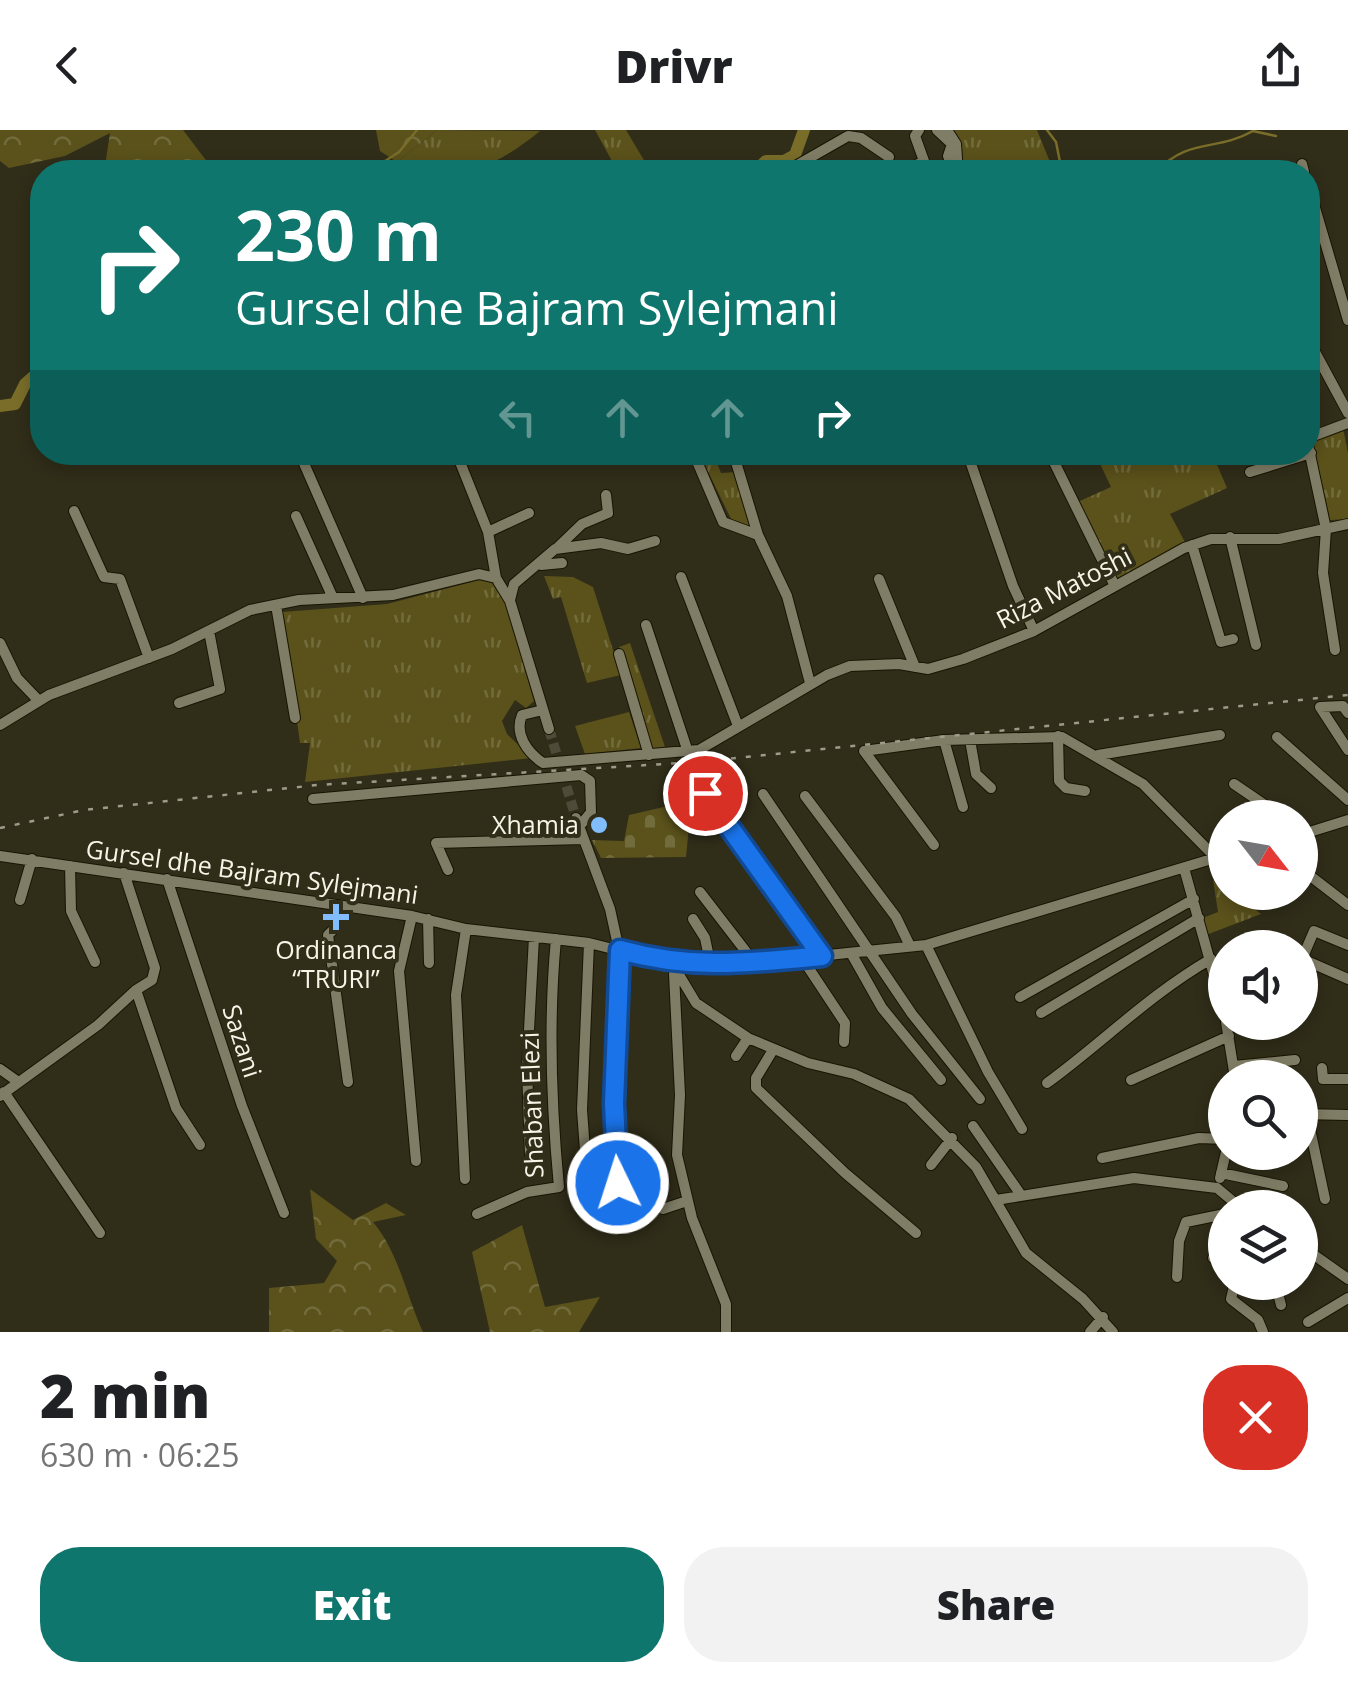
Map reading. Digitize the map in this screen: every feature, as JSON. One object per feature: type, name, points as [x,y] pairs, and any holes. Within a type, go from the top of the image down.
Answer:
[{"type":"street","points":[[908,130],[923,160]]},
{"type":"street","points":[[916,152],[915,136],[920,130]]},
{"type":"street","points":[[938,130],[952,147],[950,160]]},
{"type":"street","points":[[948,130],[956,144],[957,160]]},
{"type":"street","points":[[802,160],[837,135],[861,138],[889,157]]},
{"type":"street","points":[[1320,225],[1348,320]]},
{"type":"street","points":[[1320,361],[1348,413]]},
{"type":"street","points":[[1320,439],[1348,423]]},
{"type":"street","points":[[305,465],[363,598]]},
{"type":"street","points":[[461,465],[488,532],[499,582],[510,601],[549,729]]},
{"type":"street","points":[[699,465],[723,522],[758,536]]},
{"type":"street","points":[[736,465],[758,536],[787,596],[810,683]]},
{"type":"street","points":[[971,465],[1034,631]]},
{"type":"street","points":[[1055,465],[1115,586]]},
{"type":"street","points":[[1250,472],[1265,465]]},
{"type":"street","points":[[1313,465],[1326,529],[1323,573],[1335,650]]},
{"type":"street","points":[[0,725],[39,701],[150,658],[250,610],[333,598],[393,596],[479,574],[499,582],[517,581],[541,566],[582,524],[608,513],[606,495]]},
{"type":"street","points":[[74,511],[104,578],[120,580],[150,658]]},
{"type":"street","points":[[488,532],[529,513]]},
{"type":"street","points":[[296,516],[333,598]]},
{"type":"street","name":"Riza Matoshi","points":[[543,710],[522,715],[518,727],[521,740],[543,764],[688,752],[794,698],[810,683],[850,666],[928,669],[1034,631],[1192,545],[1230,537],[1279,538],[1348,524]]},
{"type":"street","points":[[1230,537],[1256,645]]},
{"type":"street","points":[[556,550],[601,543],[628,549],[656,541]]},
{"type":"street","points":[[1192,545],[1221,642],[1233,639]]},
{"type":"street","points":[[541,566],[562,563]]},
{"type":"street","points":[[681,577],[738,726]]},
{"type":"street","points":[[879,579],[915,667]]},
{"type":"street","points":[[510,601],[517,581]]},
{"type":"street","points":[[276,605],[294,718]]},
{"type":"street","points":[[646,625],[688,752]]},
{"type":"street","points":[[180,703],[220,689],[209,631]]},
{"type":"street","points":[[0,643],[17,678],[39,701]]},
{"type":"street","points":[[619,654],[649,755]]},
{"type":"street","points":[[1346,708],[1320,707],[1348,750]]},
{"type":"street","points":[[1097,755],[1220,735]]},
{"type":"street","points":[[1058,736],[1059,782],[1066,788],[1085,790]]},
{"type":"street","points":[[934,845],[864,752],[944,740],[1058,736],[1144,784],[1208,845]]},
{"type":"street","points":[[1278,736],[1348,800]]},
{"type":"street","points":[[944,740],[964,807]]},
{"type":"street","points":[[970,740],[976,774],[991,788]]},
{"type":"street","points":[[313,799],[580,774],[590,781],[591,812],[578,822],[610,909],[620,950],[614,1104],[619,1198]]},
{"type":"street","points":[[1234,784],[1258,800]]},
{"type":"street","points":[[705,793],[822,956]]},
{"type":"street","points":[[762,794],[912,1014],[980,1099]]},
{"type":"street","points":[[805,796],[896,917],[910,946]]},
{"type":"street","points":[[1318,828],[1347,821]]},
{"type":"street","points":[[448,870],[436,844],[583,839]]},
{"type":"street","name":"Gursel dhe Bajram Sylejmani","points":[[0,859],[124,873],[428,918],[466,929],[590,942],[673,968],[926,945],[1208,861]]},
{"type":"street","points":[[20,900],[31,861]]},
{"type":"street","name":"Gursel dhe Bajram Sylejmani","points":[[70,866],[71,911],[95,962]]},
{"type":"street","points":[[1184,868],[1208,952]]},
{"type":"street","points":[[100,1233],[2,1094],[98,1025],[152,980],[155,968],[124,873]]},
{"type":"street","name":"Sazani","points":[[167,879],[242,1106],[284,1213]]},
{"type":"street","points":[[1318,882],[1348,905]]},
{"type":"street","points":[[700,892],[754,962]]},
{"type":"street","points":[[1020,996],[1194,899]]},
{"type":"street","points":[[336,905],[336,927],[328,935],[348,1082]]},
{"type":"street","points":[[412,916],[400,971],[416,1161]]},
{"type":"street","name":"Gursel dhe Bajram Sylejmani","points":[[428,918],[429,963]]},
{"type":"street","points":[[1041,1012],[1198,918]]},
{"type":"street","points":[[693,920],[705,938],[710,967]]},
{"type":"street","points":[[465,1179],[456,995],[466,929]]},
{"type":"street","points":[[1318,933],[1348,945]]},
{"type":"street","points":[[530,1155],[526,1067],[534,937]]},
{"type":"street","name":"Shaban Elezi","points":[[477,1214],[527,1192],[559,1187],[551,1109],[550,1004],[556,939]]},
{"type":"street","points":[[588,1191],[582,1110],[590,942]]},
{"type":"street","points":[[926,945],[988,1072],[1022,1129]]},
{"type":"street","points":[[851,953],[882,1008],[942,1080]]},
{"type":"street","points":[[802,958],[845,1023],[844,1042]]},
{"type":"street","points":[[1046,1083],[1085,1056],[1108,1030],[1208,964]]},
{"type":"street","points":[[1318,966],[1348,980]]},
{"type":"street","points":[[673,968],[696,1003],[748,1038],[893,1090],[952,1138],[996,1200],[1026,1253],[1103,1317],[1113,1332]]},
{"type":"street","points":[[673,968],[680,1095],[677,1156],[687,1201],[726,1304],[726,1332]]},
{"type":"street","points":[[136,990],[176,1108],[200,1145]]},
{"type":"street","points":[[736,1056],[748,1038]]},
{"type":"street","points":[[1131,1080],[1220,1040]]},
{"type":"street","points":[[773,1050],[756,1078],[756,1088],[845,1173],[916,1233]]},
{"type":"street","points":[[1322,1068],[1323,1078],[1348,1078]]},
{"type":"street","points":[[0,1069],[17,1082]]},
{"type":"street","points":[[1318,1114],[1348,1115]]},
{"type":"street","points":[[973,1126],[1021,1196]]},
{"type":"street","points":[[932,1165],[952,1138]]},
{"type":"street","points":[[1102,1158],[1208,1138]]},
{"type":"street","points":[[1318,1169],[1324,1199]]},
{"type":"street","points":[[996,1200],[1134,1178],[1217,1188],[1222,1170]]},
{"type":"street","points":[[1221,1173],[1283,1186]]},
{"type":"street","points":[[663,1209],[687,1201]]},
{"type":"street","points":[[1178,1277],[1179,1241],[1186,1222],[1208,1217]]},
{"type":"street","points":[[1318,1258],[1348,1279]]},
{"type":"street","points":[[1308,1322],[1348,1298]]},
{"type":"street","points":[[1232,1300],[1258,1320],[1263,1332]]},
{"type":"street","points":[[1279,1300],[1280,1305]]},
{"type":"street","points":[[1090,1332],[1103,1317]]},
{"type":"green space","points":[[0,130],[183,130],[206,160],[106,160],[110,133],[65,156],[30,160],[30,164],[9,168],[0,161]]},
{"type":"green space","points":[[376,130],[437,130],[400,160],[380,151]]},
{"type":"green space","points":[[437,130],[540,131],[496,160],[400,160]]},
{"type":"green space","points":[[595,130],[626,130],[644,160],[611,160]]},
{"type":"green space","points":[[951,130],[1037,130],[1049,160],[958,160]]},
{"type":"green space","points":[[1343,428],[1348,453],[1348,519],[1330,520],[1318,465],[1320,436]]},
{"type":"green space","points":[[705,465],[718,465],[721,473],[736,472],[755,527],[734,525]]},
{"type":"green space","points":[[1101,465],[1217,465],[1227,488],[1170,514],[1186,544],[1113,585],[1071,505],[1111,487]]},
{"type":"green space","points":[[544,576],[573,577],[593,587],[621,675],[587,683],[561,597],[553,599]]},
{"type":"green space","points":[[491,577],[503,594],[534,701],[526,708],[515,700],[502,721],[507,734],[532,758],[305,782],[310,743],[300,743],[282,612],[387,604]]},
{"type":"green space","points":[[630,643],[665,747],[650,750],[619,647]]},
{"type":"green space","points":[[629,712],[641,748],[585,754],[575,726]]},
{"type":"green space","points":[[693,785],[686,857],[601,858],[592,840],[624,841],[629,815],[677,804],[680,791]]},
{"type":"green space","points":[[1256,910],[1261,914],[1219,930],[1208,930],[1206,935],[1200,919],[1218,912]]},
{"type":"green space","points":[[310,1189],[353,1220],[386,1203],[406,1215],[373,1222],[396,1261],[423,1332],[269,1332],[269,1288],[324,1283],[337,1261],[316,1239]]},
{"type":"green space","points":[[522,1225],[545,1307],[600,1297],[579,1332],[490,1332],[472,1252]]},
{"type":"waterway","points":[[387,160],[399,152],[417,130]]},
{"type":"waterway","points":[[786,160],[795,155],[804,130]]},
{"type":"waterway","points":[[1047,130],[1056,142],[1060,160]]},
{"type":"waterway","points":[[1170,160],[1191,149],[1253,131],[1276,136]]},
{"type":"waterway","points":[[0,406],[15,404],[30,380]]},
{"type":"tunnel","points":[[549,729],[576,818]]},
{"type":"railway","points":[[0,828],[84,810],[317,785],[697,762],[1348,695]]},
{"type":"place","name":"Xhamia","points":[[599,825]]},
{"type":"place","name":"Ordinanca “TRURI”","points":[[336,917]]},
{"type":"route","points":[[618,1183],[614,1104],[620,950],[665,962],[710,967],[822,956],[705,793]]}]
